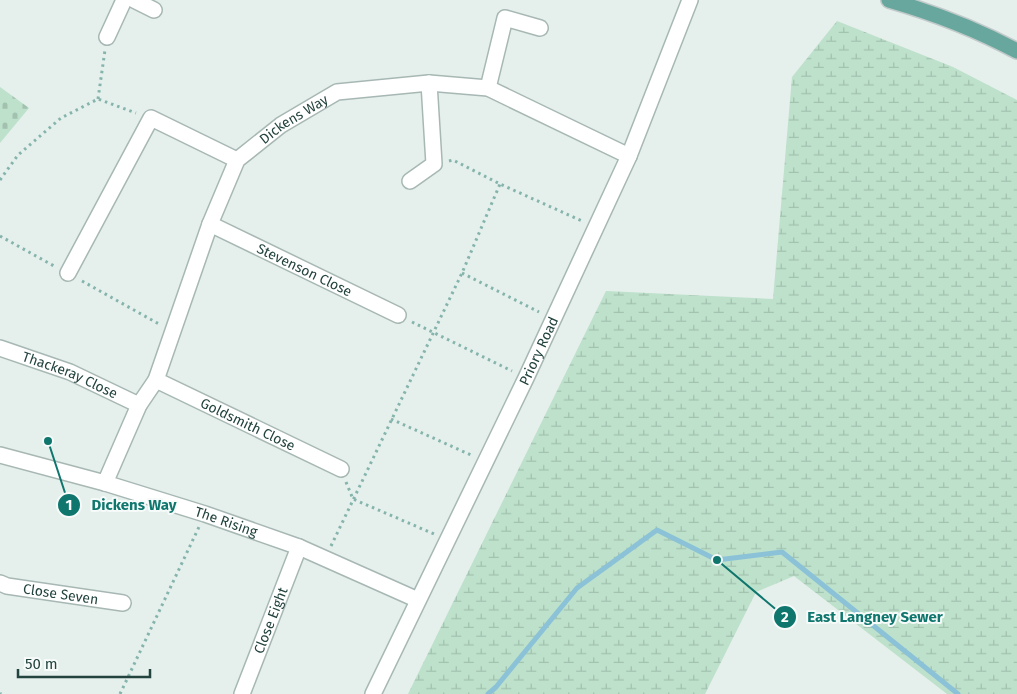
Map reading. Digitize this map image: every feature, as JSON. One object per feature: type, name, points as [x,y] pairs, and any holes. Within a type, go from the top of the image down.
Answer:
[{"type":"main road","points":[[889,0],[937,15],[986,34],[1017,51]]},
{"type":"street","points":[[107,37],[124,0]]},
{"type":"street","points":[[134,0],[154,10]]},
{"type":"street","name":"Priory Road","points":[[373,694],[526,378],[629,156],[690,0]]},
{"type":"street","points":[[488,88],[505,18],[540,28]]},
{"type":"street","points":[[410,181],[434,164],[429,83]]},
{"type":"street","name":"Dickens Way","points":[[105,483],[139,405],[156,380],[210,224],[237,160],[281,125],[337,92],[429,83],[488,88],[629,156]]},
{"type":"street","points":[[68,273],[151,118],[237,160]]},
{"type":"street","name":"Stevenson Close","points":[[210,224],[398,316]]},
{"type":"street","name":"Thackeray Close","points":[[0,348],[70,372],[139,405]]},
{"type":"street","name":"Goldsmith Close","points":[[156,380],[341,469]]},
{"type":"street","name":"The Rising","points":[[0,455],[105,483],[205,514],[299,547],[418,600]]},
{"type":"street","name":"Close Eight","points":[[242,694],[299,547]]},
{"type":"street","name":"Close Seven","points":[[0,583],[7,586],[123,603]]},
{"type":"path","points":[[98,99],[107,37]]},
{"type":"path","points":[[0,180],[18,155],[61,118],[98,99],[151,118]]},
{"type":"path","points":[[434,164],[453,160],[500,184],[596,227]]},
{"type":"path","points":[[325,560],[462,273],[500,184]]},
{"type":"path","points":[[0,236],[173,331]]},
{"type":"path","points":[[462,273],[552,319]]},
{"type":"path","points":[[398,316],[526,378]]},
{"type":"path","points":[[391,419],[485,462]]},
{"type":"path","points":[[341,469],[353,498],[448,540]]},
{"type":"path","points":[[120,694],[205,514]]},
{"type":"green space","points":[[837,21],[953,67],[1017,100],[1017,694],[947,694],[794,576],[756,592],[705,694],[408,694],[606,291],[773,299],[792,77]]},
{"type":"green space","points":[[0,87],[29,108],[0,143]]},
{"type":"waterway","points":[[488,694],[496,687],[577,588],[657,530],[717,560],[782,552],[958,694]]},
{"type":"place","name":"Dickens Way","points":[[48,441]]},
{"type":"place","name":"East Langney Sewer","points":[[717,560]]}]
